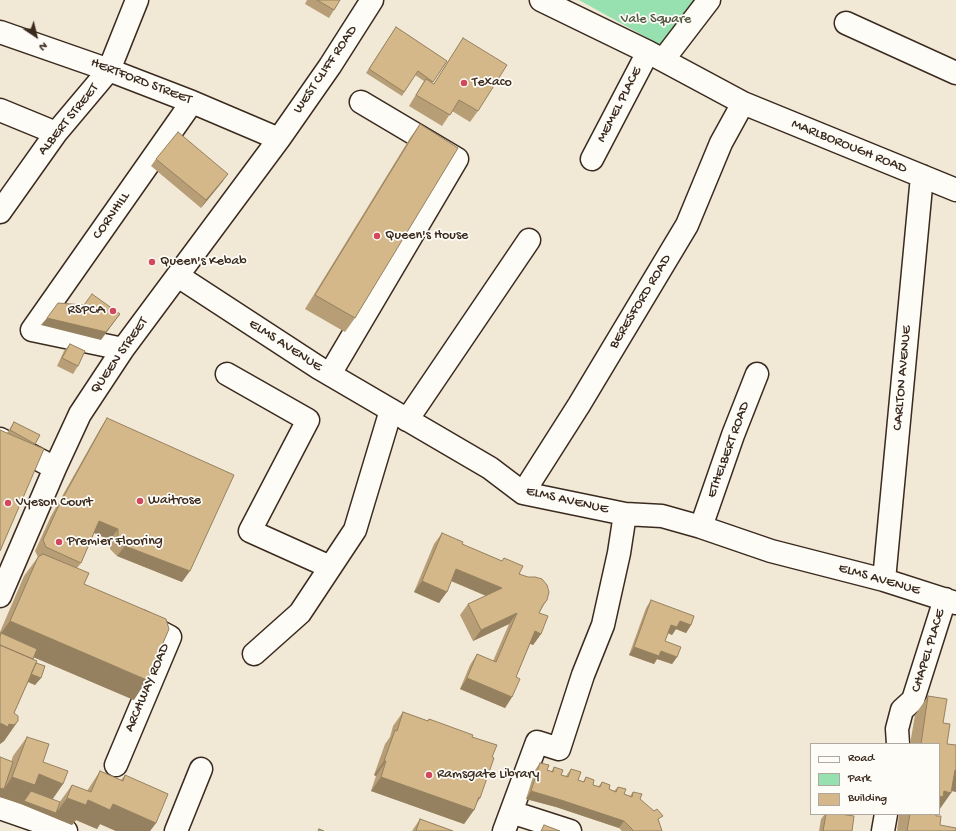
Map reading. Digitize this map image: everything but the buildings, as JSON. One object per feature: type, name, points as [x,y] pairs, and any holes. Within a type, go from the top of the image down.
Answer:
[{"type":"street","name":"ALBERT STREET","points":[[0,212],[56,133],[109,70],[137,0]]},
{"type":"street","name":"WEST CLIFF ROAD","points":[[279,139],[330,66],[372,0]]},
{"type":"street","points":[[541,0],[655,56],[743,103]]},
{"type":"street","points":[[655,56],[709,0]]},
{"type":"street","points":[[846,23],[956,73]]},
{"type":"street","name":"HERTFORD STREET","points":[[0,32],[109,70],[192,102],[279,139]]},
{"type":"street","name":"MEMEL PLACE","points":[[592,159],[655,56]]},
{"type":"street","name":"CORNHILL","points":[[122,350],[32,330],[192,102]]},
{"type":"street","points":[[330,374],[457,159],[361,102]]},
{"type":"street","name":"MARLBOROUGH ROAD","points":[[743,103],[956,190]]},
{"type":"street","name":"BERESFORD ROAD","points":[[523,493],[579,405],[687,225],[721,143],[743,103]]},
{"type":"street","points":[[3,116],[56,133]]},
{"type":"street","name":"QUEEN STREET","points":[[0,596],[80,414],[122,350],[279,139]]},
{"type":"street","name":"CARLTON AVENUE","points":[[884,580],[922,176]]},
{"type":"street","points":[[254,654],[300,612],[355,530],[399,415],[529,240]]},
{"type":"street","name":"ELMS AVENUE","points":[[178,276],[330,374],[490,468],[523,493],[625,514],[662,516],[701,526],[771,551],[884,580],[950,601]]},
{"type":"street","points":[[228,374],[308,420],[250,531],[330,567]]},
{"type":"street","name":"ETHELBERT ROAD","points":[[701,526],[733,435],[757,374]]},
{"type":"street","points":[[0,439],[55,468]]},
{"type":"street","points":[[570,831],[508,822],[537,742],[559,749],[583,675],[603,626],[619,553],[625,514]]},
{"type":"street","points":[[17,557],[37,567]]},
{"type":"street","name":"CHAPEL PLACE","points":[[898,743],[897,728],[902,710],[913,700],[950,601]]},
{"type":"street","name":"ARCHWAY ROAD","points":[[116,765],[170,637],[124,612]]},
{"type":"street","points":[[176,831],[201,769]]},
{"type":"street","points":[[0,808],[66,831]]},
{"type":"street","points":[[883,831],[886,815]]},
{"type":"green space","name":"Vale Square","points":[[579,0],[698,0],[662,46]]},
{"type":"place","name":"Texaco","points":[[464,83]]},
{"type":"place","name":"Queen's House","points":[[377,236]]},
{"type":"place","name":"Queen's Kebab","points":[[152,262]]},
{"type":"place","name":"RSPCA","points":[[113,311]]},
{"type":"place","name":"Waitrose","points":[[140,501]]},
{"type":"place","name":"Vyeson Court","points":[[8,503]]},
{"type":"place","name":"Premier Flooring","points":[[59,542]]},
{"type":"place","name":"Ramsgate Library","points":[[429,775]]}]
